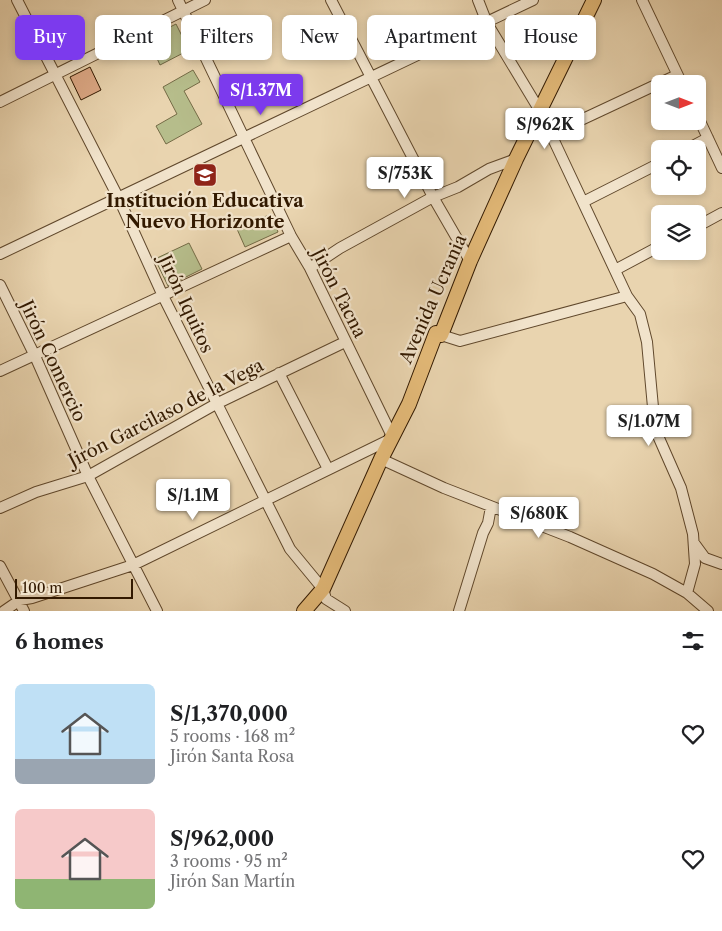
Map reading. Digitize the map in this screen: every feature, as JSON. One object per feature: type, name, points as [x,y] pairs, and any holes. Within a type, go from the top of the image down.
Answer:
[{"type":"main road","name":"Avenida Ucrania","points":[[304,611],[323,589],[381,459],[409,404],[436,333],[440,335],[470,261],[516,159],[594,0]]},
{"type":"street","name":"Jirón Iquitos","points":[[17,0],[119,199],[163,296],[290,549],[323,589],[326,599],[345,611]]},
{"type":"street","name":"Jirón Tacna","points":[[178,0],[291,236],[310,268],[393,438]]},
{"type":"street","points":[[0,102],[205,0]]},
{"type":"street","points":[[331,0],[433,197],[470,261]]},
{"type":"street","points":[[478,0],[484,15]]},
{"type":"street","points":[[495,19],[533,0]]},
{"type":"street","points":[[642,0],[678,75]]},
{"type":"street","points":[[495,36],[540,111],[626,296],[640,314],[646,342],[655,429],[681,488],[693,542],[695,564],[687,593]]},
{"type":"street","points":[[0,254],[119,199],[406,60]]},
{"type":"street","points":[[551,134],[651,92]]},
{"type":"street","points":[[704,130],[722,168]]},
{"type":"street","points":[[704,140],[708,138]]},
{"type":"street","points":[[310,268],[340,248],[433,197],[458,187],[489,169],[516,159]]},
{"type":"street","points":[[582,202],[651,168]]},
{"type":"street","points":[[706,222],[722,213]]},
{"type":"street","points":[[0,371],[291,236]]},
{"type":"street","points":[[615,270],[651,251]]},
{"type":"street","name":"Jirón Comercio","points":[[0,285],[35,356],[88,476],[158,611]]},
{"type":"street","points":[[440,335],[460,341],[626,296]]},
{"type":"street","name":"Jirón Garcilaso de la Vega","points":[[0,508],[36,492],[88,476],[216,404],[345,342]]},
{"type":"street","points":[[279,373],[328,469]]},
{"type":"street","points":[[4,611],[20,600],[32,598],[133,565],[393,438]]},
{"type":"street","points":[[381,459],[444,488],[589,546],[652,574],[687,593],[706,609]]},
{"type":"street","points":[[458,611],[483,532],[488,523],[491,507]]},
{"type":"street","points":[[693,542],[705,558],[722,564]]},
{"type":"street","points":[[0,566],[20,600],[24,611]]},
{"type":"green space","points":[[176,24],[181,34],[181,54],[171,59],[171,26]]},
{"type":"green space","points":[[158,60],[170,60],[160,65]]},
{"type":"green space","points":[[193,70],[200,82],[184,91],[202,124],[166,144],[156,126],[177,114],[163,87]]},
{"type":"green space","points":[[271,214],[278,232],[245,247],[237,229]]},
{"type":"green space","points":[[189,243],[202,269],[168,286],[155,259]]},
{"type":"building","points":[[90,67],[101,90],[81,100],[70,77]]},
{"type":"place","name":"Institución Educativa Nuevo Horizonte","points":[[205,175]]}]
